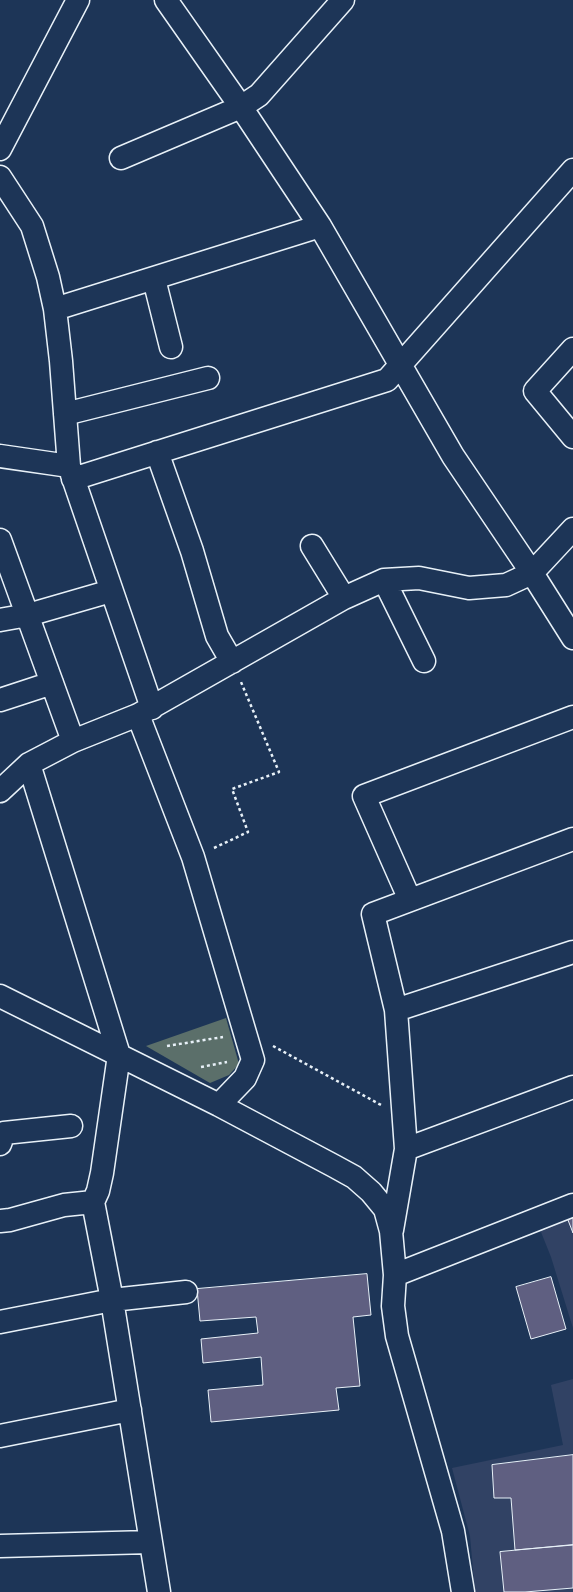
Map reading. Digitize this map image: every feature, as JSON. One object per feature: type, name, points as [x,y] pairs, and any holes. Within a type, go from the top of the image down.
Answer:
[{"type":"street","points":[[0,148],[78,0]]},
{"type":"street","points":[[166,0],[241,107],[320,226],[453,456],[532,573],[573,638]]},
{"type":"street","points":[[121,158],[241,107],[259,95],[343,0]]},
{"type":"street","points":[[0,456],[71,473],[157,452],[387,380],[573,170]]},
{"type":"street","points":[[0,177],[32,226],[48,277],[55,309],[71,473],[111,590],[145,712],[193,857],[253,1060],[245,1078],[219,1105]]},
{"type":"street","points":[[55,309],[320,226]]},
{"type":"street","points":[[154,279],[171,348]]},
{"type":"street","points":[[573,349],[535,391],[573,437]]},
{"type":"street","points":[[65,414],[208,378]]},
{"type":"street","points":[[157,452],[192,551],[217,636],[232,662]]},
{"type":"street","points":[[0,791],[29,764],[73,741],[145,712],[344,598],[384,580],[419,578],[469,588],[506,585],[532,573],[573,529]]},
{"type":"street","points":[[0,540],[73,741]]},
{"type":"street","points":[[312,546],[344,598]]},
{"type":"street","points":[[384,580],[424,661]]},
{"type":"street","points":[[0,620],[28,615],[111,590]]},
{"type":"street","points":[[0,700],[52,683]]},
{"type":"street","points":[[410,900],[364,796],[573,717]]},
{"type":"street","points":[[29,764],[119,1055],[102,1173],[98,1191],[93,1202],[112,1300],[159,1592]]},
{"type":"street","points":[[391,1231],[406,1149],[396,1010],[373,914],[573,839]]},
{"type":"street","points":[[396,1010],[573,952]]},
{"type":"street","points":[[0,996],[219,1105],[354,1178],[372,1192],[385,1209],[391,1231],[395,1275],[393,1306],[397,1336],[453,1531],[464,1592]]},
{"type":"street","points":[[406,1149],[573,1086]]},
{"type":"street","points":[[0,1144],[4,1133],[71,1126]]},
{"type":"street","points":[[0,1221],[10,1220],[64,1205],[93,1202]]},
{"type":"street","points":[[395,1275],[573,1205]]},
{"type":"street","points":[[0,1322],[112,1300],[186,1292]]},
{"type":"street","points":[[0,1436],[130,1410]]},
{"type":"street","points":[[0,1546],[150,1542]]},
{"type":"path","points":[[193,857],[248,832],[232,789],[278,772],[232,662]]},
{"type":"path","points":[[167,1046],[222,1037],[244,1030],[381,1105]]},
{"type":"path","points":[[222,1037],[223,1043]]},
{"type":"path","points":[[201,1067],[228,1062],[226,1056]]},
{"type":"shaded area","points":[[573,1213],[573,1328],[551,1257],[539,1227]]},
{"type":"shaded area","points":[[573,1379],[573,1592],[475,1592],[470,1536],[452,1468],[563,1445],[551,1385]]},
{"type":"green space","points":[[226,1018],[239,1064],[229,1075],[210,1083],[146,1046]]},
{"type":"building","points":[[573,1218],[573,1233],[568,1220]]},
{"type":"building","points":[[367,1274],[371,1315],[353,1317],[360,1386],[336,1388],[339,1410],[211,1422],[208,1390],[263,1385],[261,1357],[203,1363],[201,1339],[258,1333],[256,1317],[200,1321],[197,1289]]},
{"type":"building","points":[[551,1277],[566,1329],[531,1339],[516,1287]]},
{"type":"building","points":[[573,1455],[573,1545],[515,1550],[511,1498],[494,1498],[492,1465]]},
{"type":"building","points":[[573,1545],[573,1588],[525,1592],[504,1592],[500,1552]]}]
